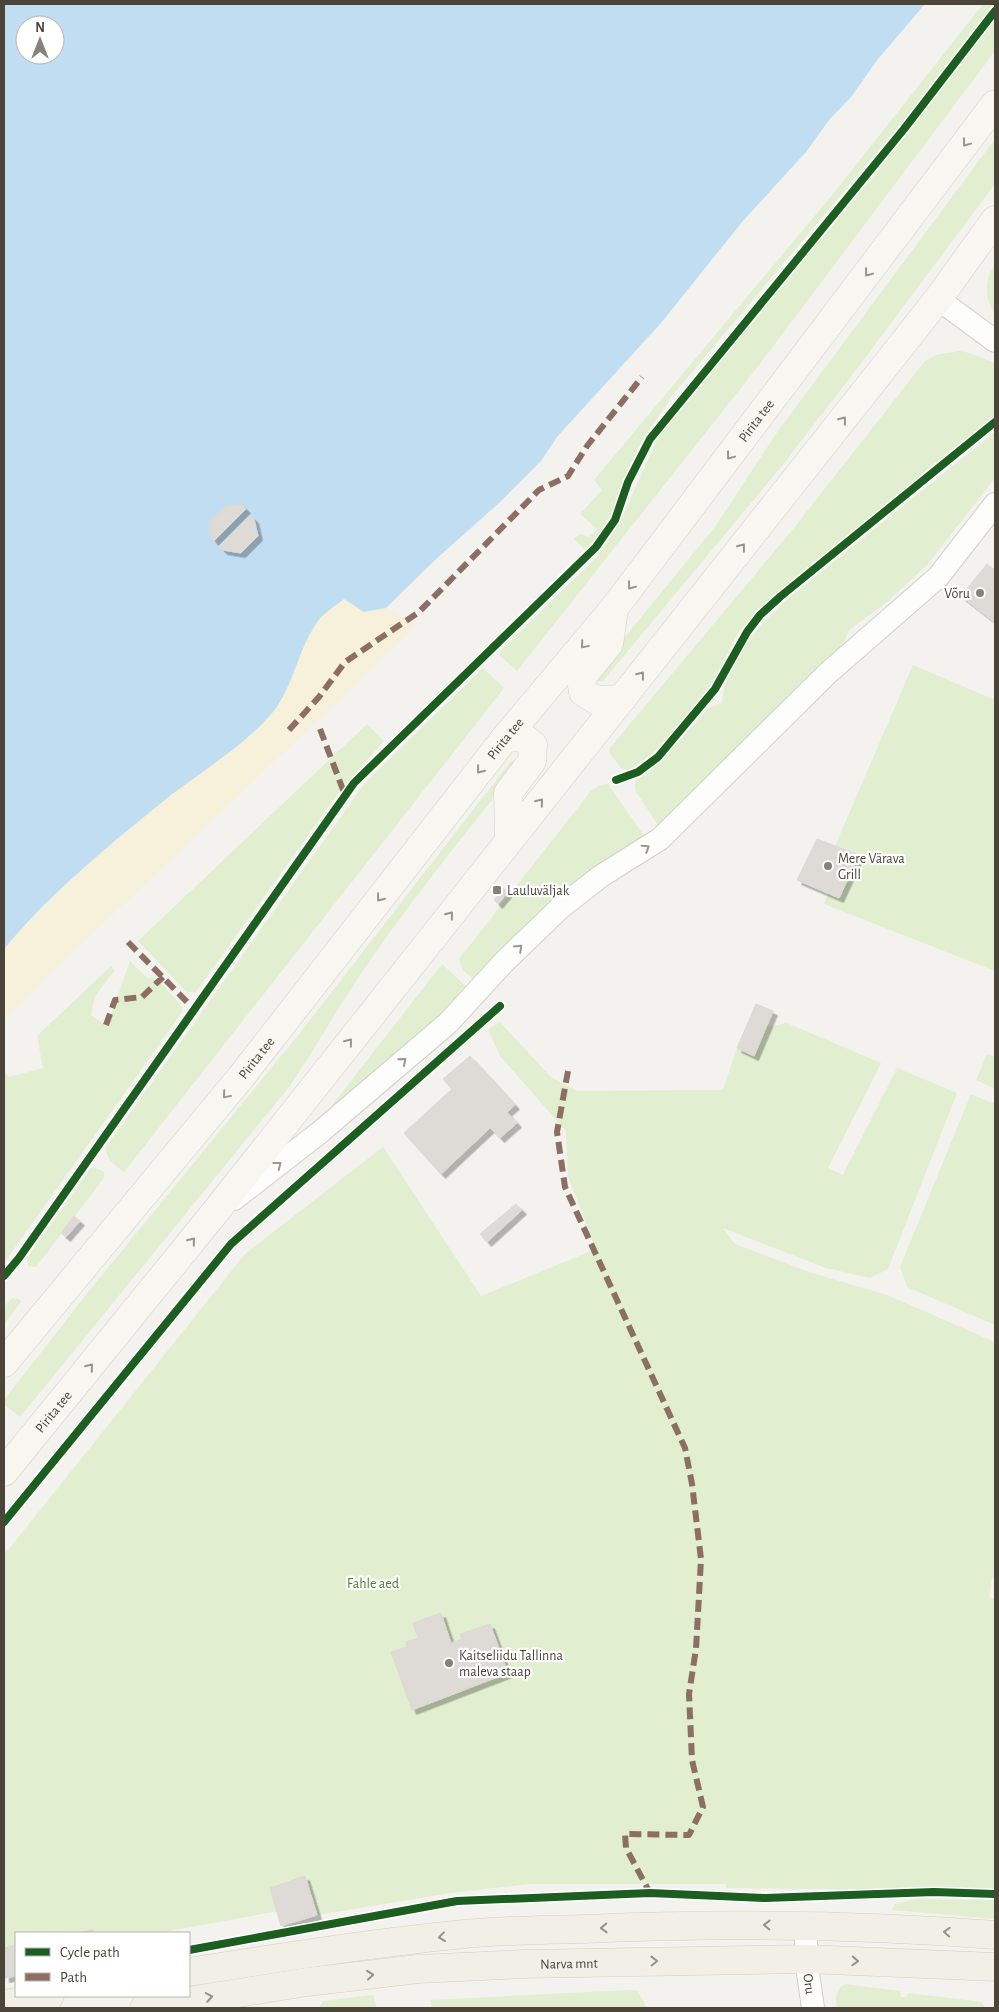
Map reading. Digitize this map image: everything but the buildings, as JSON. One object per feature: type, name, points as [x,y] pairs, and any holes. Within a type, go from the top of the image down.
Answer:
[{"type":"main road","name":"Pirita tee","points":[[4,1363],[241,1077],[505,738],[615,607],[995,104]]},
{"type":"main road","name":"Pirita tee","points":[[4,1472],[212,1216],[622,699],[938,299],[995,220]]},
{"type":"main road","points":[[615,607],[609,644],[581,678],[583,692],[596,700],[622,699]]},
{"type":"main road","points":[[505,738],[523,737],[533,745],[532,761],[508,793],[509,840]]},
{"type":"main road","points":[[190,1972],[456,1935],[667,1925],[806,1926],[995,1935]]},
{"type":"main road","name":"Narva mnt","points":[[144,2008],[288,1984],[418,1970],[524,1964],[806,1959],[995,1968]]},
{"type":"main road","points":[[4,2004],[44,1997]]},
{"type":"street","points":[[938,299],[995,341]]},
{"type":"street","points":[[212,1216],[319,1133],[448,1023],[505,962],[560,908],[601,876],[660,839],[828,673],[865,643],[892,616],[938,577],[995,504]]},
{"type":"street","name":"Oru","points":[[806,1926],[806,1959],[813,2008]]},
{"type":"green space","points":[[983,4],[993,4],[904,120],[671,397],[638,449],[602,531],[583,554],[585,550],[574,539],[580,534],[589,537],[597,529],[580,514],[602,490],[594,480],[833,194]]},
{"type":"green space","points":[[995,20],[995,51],[756,369],[517,671],[500,656],[500,651],[598,556],[621,520],[657,440],[674,413],[880,168]]},
{"type":"green space","points":[[995,139],[995,184],[781,467],[603,681],[597,681],[595,677],[598,670],[714,528],[778,431]]},
{"type":"green space","points":[[995,265],[995,315],[987,296],[987,284]]},
{"type":"green space","points":[[959,351],[970,353],[995,363],[995,416],[767,601],[738,633],[712,683],[656,751],[630,770],[622,769],[610,754],[609,749],[793,529],[925,361],[936,355]]},
{"type":"green space","points":[[995,432],[995,478],[928,564],[886,603],[849,630],[842,647],[659,827],[635,790],[635,781],[660,763],[708,708],[722,703],[725,687],[737,658],[756,631],[790,597]]},
{"type":"green space","points":[[913,665],[995,700],[995,971],[824,904],[828,893],[840,898],[858,856],[835,846]]},
{"type":"green space","points":[[483,668],[504,688],[124,1172],[109,1158],[106,1147],[365,783]]},
{"type":"green space","points":[[367,724],[384,741],[339,792],[195,993],[186,991],[138,941]]},
{"type":"green space","points":[[516,760],[517,769],[396,924],[358,978],[289,1087],[20,1417],[4,1404],[4,1400],[85,1296],[300,1033],[511,761]]},
{"type":"green space","points":[[608,784],[645,837],[476,982],[462,969],[459,959],[591,791],[600,785]]},
{"type":"green space","points":[[130,961],[147,978],[156,978],[181,1005],[182,1012],[4,1263],[4,1072],[9,1077],[43,1068],[37,1036],[111,966],[115,970],[95,996],[91,1015],[107,1026]]},
{"type":"green space","points":[[442,964],[469,989],[432,1028],[333,1112],[329,1109]]},
{"type":"green space","name":"Fahle aed","points":[[500,1022],[551,1077],[577,1091],[723,1090],[737,1048],[754,1056],[766,1027],[787,1023],[881,1063],[828,1168],[843,1175],[897,1068],[957,1093],[888,1269],[870,1278],[826,1268],[723,1228],[735,1244],[809,1272],[887,1295],[995,1342],[995,1579],[992,1578],[989,1597],[995,1599],[995,1890],[931,1887],[893,1890],[726,1888],[726,1884],[531,1884],[451,1893],[317,1915],[313,1905],[163,1932],[15,1932],[15,1959],[4,1961],[4,1555],[245,1254],[383,1147],[481,1296],[596,1249],[568,1176],[566,1131],[500,1056],[488,1029]]},
{"type":"green space","points":[[987,1054],[995,1057],[995,1089],[976,1080]]},
{"type":"green space","points":[[971,1094],[995,1104],[995,1325],[907,1287],[900,1267]]},
{"type":"green space","points":[[94,1167],[104,1172],[104,1178],[36,1267],[28,1266],[27,1258],[90,1169]]},
{"type":"green space","points":[[12,1298],[19,1299],[21,1302],[4,1324],[4,1307]]},
{"type":"green space","points":[[916,1899],[995,1900],[995,1919],[892,1910],[895,1904]]},
{"type":"green space","points":[[845,1984],[900,1991],[901,1997],[906,1997],[909,1993],[982,2002],[985,2008],[837,2008],[836,1994]]},
{"type":"green space","points":[[638,1991],[647,2008],[432,2008],[430,2000]]},
{"type":"green space","points":[[373,1995],[377,2008],[319,2008],[323,2001]]},
{"type":"sand","points":[[344,599],[364,612],[386,608],[417,626],[4,1018],[4,949],[62,887],[127,830],[232,750],[266,720],[283,697],[303,648],[316,623]]},
{"type":"water","points":[[4,4],[925,4],[878,59],[851,97],[829,120],[806,152],[742,222],[661,323],[557,437],[541,461],[499,503],[435,560],[386,608],[364,612],[344,599],[325,614],[309,636],[282,698],[266,720],[232,750],[127,830],[62,887],[4,949]]},
{"type":"marked path","points":[[289,730],[319,697],[345,662],[419,612],[539,490],[568,476],[587,446],[642,377]]},
{"type":"marked path","points":[[320,729],[345,795]]},
{"type":"marked path","points":[[128,942],[194,1009]]},
{"type":"marked path","points":[[106,1025],[115,1000],[142,997],[163,977]]},
{"type":"marked path","points":[[568,1071],[557,1132],[565,1187],[685,1448],[692,1484],[701,1559],[696,1649],[689,1694],[692,1760],[703,1807],[689,1835],[625,1834],[626,1848],[650,1893]]},
{"type":"cycle path","points":[[4,1276],[19,1258],[354,783],[596,547],[615,520],[628,482],[650,439],[904,129],[995,11]]},
{"type":"cycle path","points":[[616,780],[638,772],[658,757],[715,689],[747,632],[760,615],[995,422]]},
{"type":"cycle path","points":[[4,1522],[231,1244],[500,1006]]},
{"type":"cycle path","points":[[190,1950],[457,1901],[650,1893],[765,1898],[934,1892],[995,1894]]},
{"type":"place","name":"Võru","points":[[980,593]]},
{"type":"place","name":"Mere Värava Grill","points":[[828,866]]},
{"type":"place","name":"Lauluväljak","points":[[497,890]]},
{"type":"place","name":"Kaitseliidu Tallinna maleva staap","points":[[449,1663]]}]
